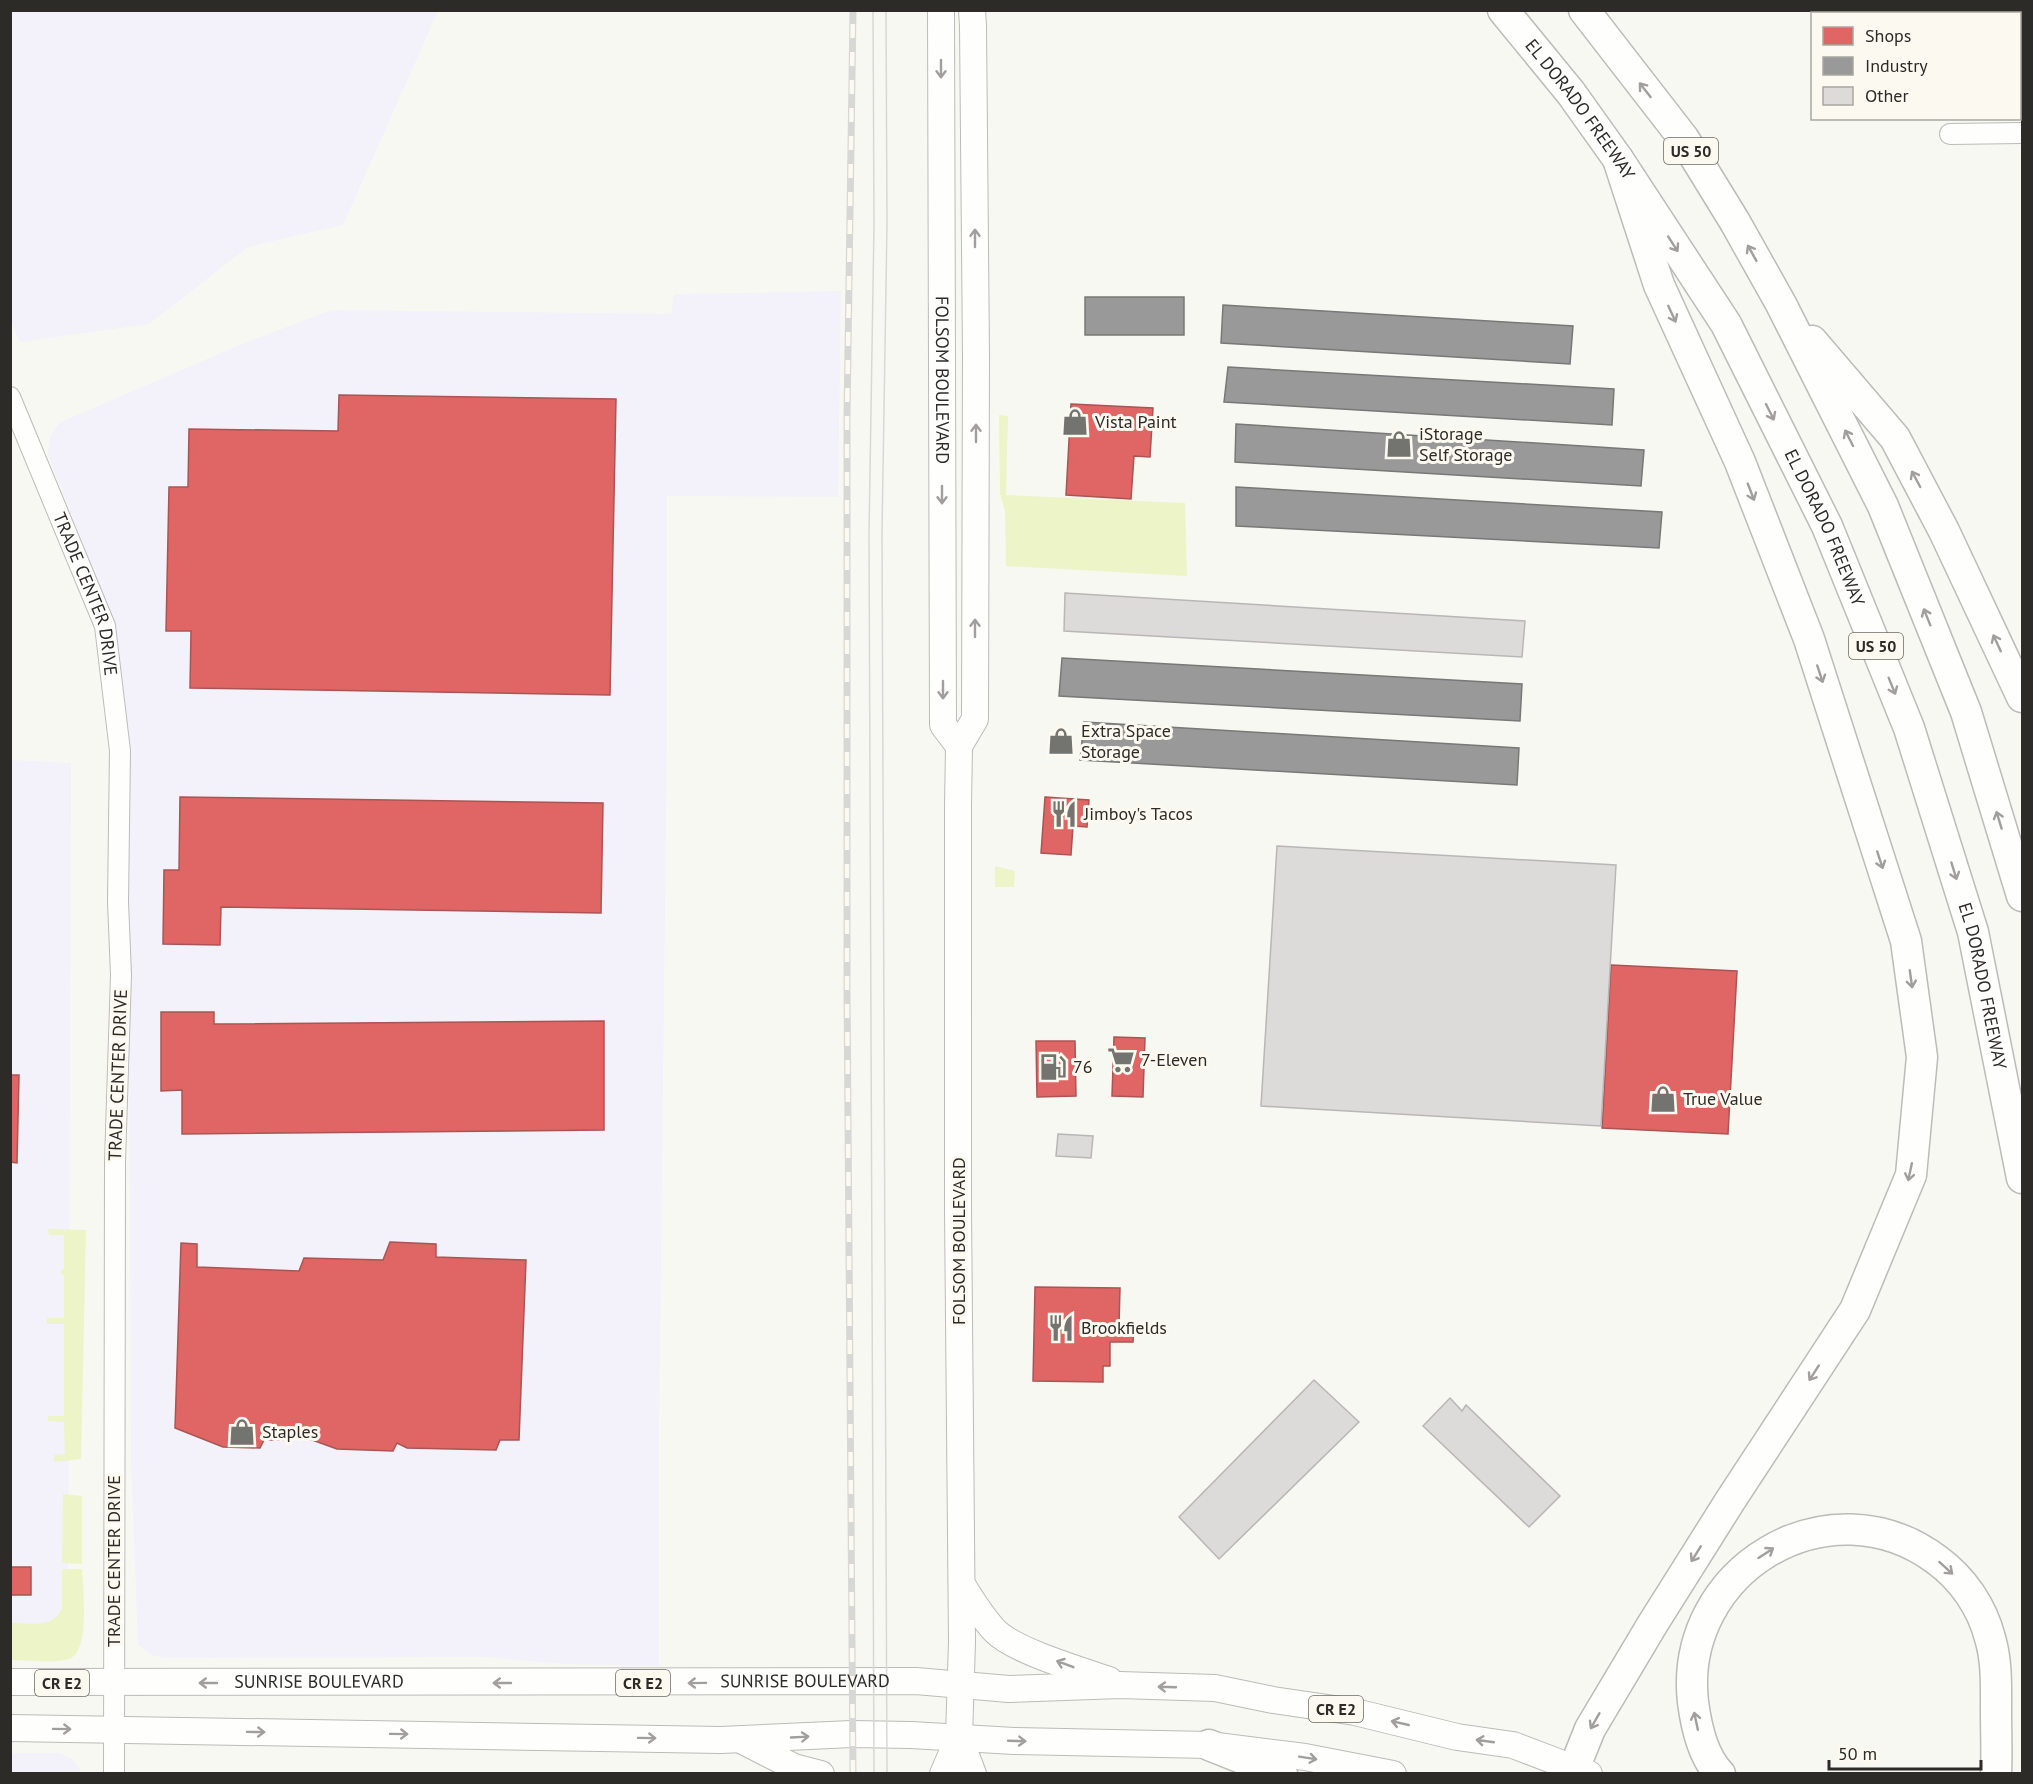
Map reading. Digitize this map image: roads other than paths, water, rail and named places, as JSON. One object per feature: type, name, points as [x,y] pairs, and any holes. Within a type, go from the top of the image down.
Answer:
[{"type":"highway","name":"EL DORADO FREEWAY","points":[[1503,10],[1571,93],[1618,159],[1726,324],[1827,526],[1909,728],[1973,932],[2022,1178]]},
{"type":"highway","name":"US 50","points":[[1584,10],[1684,139],[1736,222],[1883,506],[1966,712],[2022,896]]},
{"type":"highway","points":[[1578,1771],[1590,1729],[1652,1625],[1855,1310],[1911,1175],[1922,1057],[1906,941],[1809,639],[1740,462],[1659,285],[1618,159]]},
{"type":"highway","points":[[1780,304],[1895,438],[1944,531],[2022,697]]},
{"type":"highway","points":[[1720,1773],[1715,1769],[1701,1740],[1695,1719],[1691,1688],[1696,1645],[1708,1616],[1725,1588],[1739,1573],[1764,1553],[1803,1535],[1824,1530],[1845,1529],[1876,1531],[1905,1540],[1923,1550],[1948,1568],[1979,1609],[1990,1638],[1996,1668],[1996,1773]]},
{"type":"highway","points":[[1209,1745],[1282,1773]]},
{"type":"main road","name":"FOLSOM BOULEVARD","points":[[941,10],[943,725],[959,746]]},
{"type":"main road","name":"FOLSOM BOULEVARD","points":[[972,10],[967,349],[961,380],[976,394],[975,719],[959,746],[958,1210],[963,1586],[959,1737],[973,1773]]},
{"type":"main road","points":[[943,270],[959,297],[967,349]]},
{"type":"main road","points":[[963,1586],[978,1611],[996,1632],[1005,1638],[1022,1648],[1120,1685]]},
{"type":"main road","name":"SUNRISE BOULEVARD","points":[[10,1682],[916,1681],[1009,1689],[1120,1685],[1215,1688],[1273,1700],[1355,1712],[1457,1737],[1513,1745],[1578,1771]]},
{"type":"main road","points":[[10,1728],[741,1740],[852,1734],[1014,1741],[1209,1745],[1305,1757],[1393,1773]]},
{"type":"main road","name":"FOLSOM BOULEVARD","points":[[943,1773],[959,1737]]},
{"type":"main road","points":[[741,1740],[794,1767],[821,1773]]},
{"type":"street","points":[[1950,134],[2022,134]]},
{"type":"street","name":"TRADE CENTER DRIVE","points":[[10,397],[105,626],[120,751],[118,902],[121,975],[116,1162],[114,1773]]},
{"type":"tram line","points":[[873,10],[874,225],[869,534],[874,1774]]},
{"type":"tram line","points":[[886,10],[887,224],[882,534],[887,1774]]},
{"type":"railway","points":[[853,10],[847,417],[847,988],[853,1774]]},
{"type":"place","name":"Vista Paint","points":[[1075,422]]},
{"type":"place","name":"iStorage Self Storage","points":[[1399,444]]},
{"type":"place","name":"Extra Space Storage","points":[[1061,741]]},
{"type":"place","name":"Jimboy's Tacos","points":[[1064,814]]},
{"type":"place","name":"7-Eleven","points":[[1121,1060]]},
{"type":"place","name":"76","points":[[1053,1067]]},
{"type":"place","name":"True Value","points":[[1663,1099]]},
{"type":"place","name":"Brookfields","points":[[1061,1328]]},
{"type":"place","name":"Staples","points":[[242,1432]]}]
